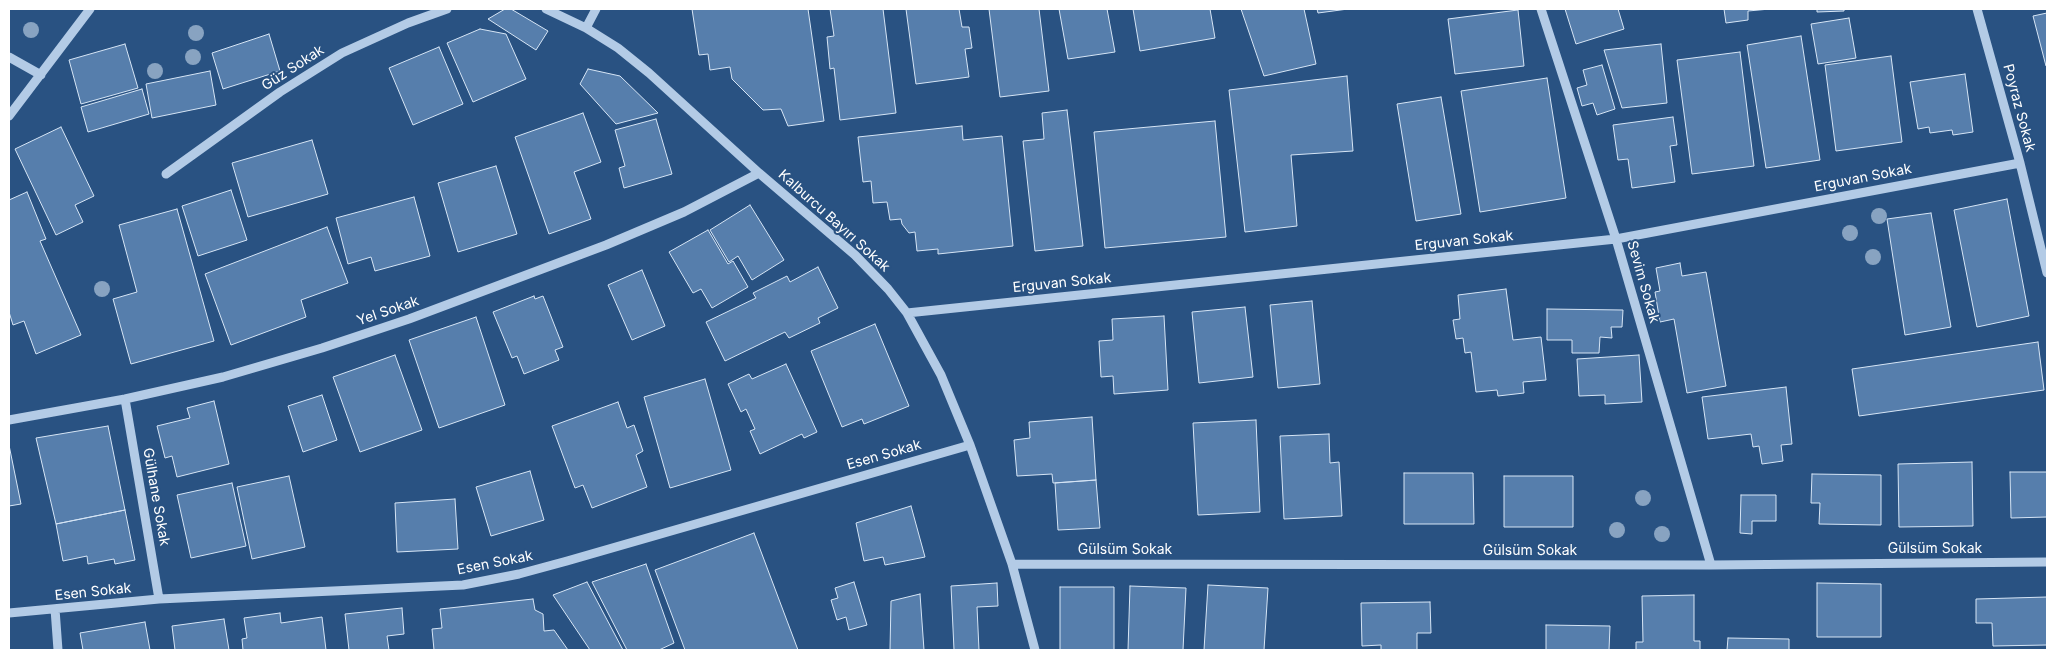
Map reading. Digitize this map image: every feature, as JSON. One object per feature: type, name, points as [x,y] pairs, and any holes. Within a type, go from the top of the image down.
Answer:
[{"type":"street","points":[[9,116],[90,9]]},
{"type":"street","name":"Güz Sokak","points":[[166,174],[280,92],[342,53],[408,23],[447,9]]},
{"type":"street","name":"Kalburcu Bayırı Sokak","points":[[546,9],[586,28],[618,48],[643,68],[759,173],[855,255],[888,289],[907,313],[941,375],[970,445],[1012,564],[1035,650]]},
{"type":"street","points":[[586,28],[596,9]]},
{"type":"street","name":"Sevim Sokak","points":[[1541,9],[1616,238],[1711,564]]},
{"type":"street","name":"Poyraz Sokak","points":[[1977,9],[2020,163],[2047,273]]},
{"type":"street","points":[[9,57],[41,75]]},
{"type":"street","name":"Erguvan Sokak","points":[[907,313],[1616,238],[2020,163]]},
{"type":"street","name":"Yel Sokak","points":[[9,420],[126,399],[223,377],[322,348],[409,319],[606,245],[676,216],[759,173]]},
{"type":"street","name":"Gülhane Sokak","points":[[126,399],[159,599]]},
{"type":"street","name":"Esen Sokak","points":[[9,613],[159,599],[463,585],[519,574],[567,561],[970,445]]},
{"type":"street","name":"Gülsüm Sokak","points":[[1012,564],[2047,562]]},
{"type":"street","points":[[55,609],[58,650]]},
{"type":"building","points":[[505,9],[511,9],[548,31],[536,50],[488,19]]},
{"type":"building","points":[[692,9],[808,9],[824,121],[788,126],[781,109],[763,110],[732,79],[730,67],[710,70],[708,54],[699,55]]},
{"type":"building","points":[[830,9],[883,9],[896,113],[840,120],[834,68],[830,69],[827,37],[834,36]]},
{"type":"building","points":[[906,9],[959,9],[962,27],[969,27],[972,48],[965,49],[969,77],[916,84]]},
{"type":"building","points":[[989,9],[1039,9],[1049,91],[1000,97]]},
{"type":"building","points":[[1059,9],[1107,9],[1115,52],[1068,59]]},
{"type":"building","points":[[1133,9],[1210,9],[1215,38],[1140,51]]},
{"type":"building","points":[[1241,9],[1304,9],[1316,64],[1264,76]]},
{"type":"building","points":[[1317,9],[1348,9],[1318,13]]},
{"type":"building","points":[[1565,9],[1618,9],[1624,29],[1576,44]]},
{"type":"building","points":[[1724,9],[1770,9],[1748,11],[1748,20],[1726,23]]},
{"type":"building","points":[[1817,9],[1844,9],[1844,11],[1817,12]]},
{"type":"building","points":[[1518,10],[1524,66],[1455,74],[1448,19]]},
{"type":"building","points":[[2047,13],[2047,65],[2046,66],[2033,16]]},
{"type":"building","points":[[1849,18],[1856,58],[1818,64],[1811,24]]},
{"type":"building","points":[[480,29],[506,34],[526,79],[473,102],[447,43]]},
{"type":"building","points":[[269,34],[280,71],[223,89],[212,53]]},
{"type":"building","points":[[1801,36],[1820,160],[1766,168],[1747,45]]},
{"type":"building","points":[[125,44],[138,88],[81,104],[69,60]]},
{"type":"building","points":[[1661,44],[1667,103],[1622,108],[1604,50]]},
{"type":"building","points":[[439,47],[463,104],[413,125],[389,68]]},
{"type":"building","points":[[1740,52],[1754,166],[1692,174],[1677,60]]},
{"type":"building","points":[[1891,56],[1902,142],[1836,151],[1825,65]]},
{"type":"building","points":[[1602,65],[1615,109],[1597,115],[1593,103],[1582,106],[1577,88],[1587,85],[1583,70]]},
{"type":"building","points":[[588,69],[620,76],[658,113],[616,124],[580,84]]},
{"type":"building","points":[[210,71],[216,105],[152,118],[146,84]]},
{"type":"building","points":[[1965,74],[1973,132],[1953,135],[1952,130],[1930,133],[1929,127],[1918,129],[1910,82]]},
{"type":"building","points":[[1347,76],[1353,151],[1291,155],[1297,226],[1245,232],[1229,90]]},
{"type":"building","points":[[1547,78],[1566,198],[1480,212],[1461,91]]},
{"type":"building","points":[[142,89],[149,114],[88,132],[81,107]]},
{"type":"building","points":[[1441,97],[1461,214],[1416,221],[1397,104]]},
{"type":"building","points":[[1067,110],[1083,246],[1035,251],[1023,141],[1044,139],[1042,113]]},
{"type":"building","points":[[583,113],[601,162],[574,172],[591,219],[549,234],[515,137]]},
{"type":"building","points":[[1673,117],[1677,145],[1670,146],[1675,182],[1632,188],[1628,159],[1618,160],[1613,125]]},
{"type":"building","points":[[656,119],[672,174],[624,188],[619,168],[625,166],[615,130]]},
{"type":"building","points":[[1215,121],[1226,237],[1105,248],[1094,132]]},
{"type":"building","points":[[962,126],[963,140],[1002,136],[1013,246],[938,254],[938,249],[917,251],[915,232],[909,233],[902,224],[901,219],[890,220],[887,202],[873,203],[871,181],[863,182],[858,137]]},
{"type":"building","points":[[61,127],[94,196],[75,205],[83,222],[56,235],[15,149]]},
{"type":"building","points":[[312,140],[328,194],[248,217],[232,163]]},
{"type":"building","points":[[496,166],[517,234],[458,252],[438,183]]},
{"type":"building","points":[[231,190],[247,240],[198,256],[182,206]]},
{"type":"building","points":[[27,192],[46,239],[40,241],[81,335],[36,354],[24,321],[13,325],[9,312],[9,200]]},
{"type":"building","points":[[414,197],[430,256],[375,271],[371,257],[348,264],[336,218]]},
{"type":"building","points":[[2007,199],[2029,316],[1977,327],[1954,210]]},
{"type":"building","points":[[750,205],[784,260],[752,280],[738,256],[729,262],[710,230]]},
{"type":"building","points":[[177,209],[214,341],[131,364],[113,299],[137,292],[119,225]]},
{"type":"building","points":[[1931,213],[1951,327],[1905,335],[1887,219]]},
{"type":"building","points":[[327,227],[348,283],[301,300],[306,317],[231,345],[205,274]]},
{"type":"building","points":[[708,230],[728,264],[733,261],[748,287],[712,308],[701,289],[693,293],[669,252]]},
{"type":"building","points":[[1680,263],[1682,276],[1706,272],[1726,386],[1687,393],[1674,319],[1660,322],[1655,292],[1660,291],[1656,268]]},
{"type":"building","points":[[818,267],[838,308],[818,318],[820,323],[789,338],[785,332],[725,361],[706,322],[756,298],[753,293],[787,276],[790,282]]},
{"type":"building","points":[[642,270],[665,326],[632,340],[608,285]]},
{"type":"building","points":[[1506,289],[1513,340],[1541,337],[1546,380],[1523,382],[1524,393],[1498,396],[1497,390],[1476,392],[1471,352],[1465,353],[1463,338],[1456,339],[1453,320],[1460,319],[1458,295]]},
{"type":"building","points":[[534,296],[535,299],[543,296],[563,347],[555,350],[559,360],[524,374],[517,356],[512,358],[493,312]]},
{"type":"building","points":[[1312,301],[1320,384],[1278,388],[1270,305]]},
{"type":"building","points":[[1245,307],[1253,377],[1199,383],[1192,312]]},
{"type":"building","points":[[1547,309],[1623,310],[1622,327],[1611,327],[1612,338],[1600,337],[1599,353],[1572,353],[1572,340],[1547,340]]},
{"type":"building","points":[[1164,316],[1168,390],[1114,394],[1113,376],[1101,377],[1099,341],[1113,340],[1112,319]]},
{"type":"building","points":[[476,317],[505,405],[439,428],[409,340]]},
{"type":"building","points":[[875,324],[909,406],[864,424],[862,419],[842,427],[811,351]]},
{"type":"building","points":[[2038,342],[2044,390],[1859,416],[1852,369]]},
{"type":"building","points":[[395,355],[422,430],[360,452],[333,377]]},
{"type":"building","points":[[1639,355],[1642,402],[1605,404],[1605,395],[1579,396],[1577,359]]},
{"type":"building","points":[[786,364],[817,432],[804,438],[802,434],[760,454],[750,431],[755,429],[746,409],[741,412],[728,384],[749,374],[752,379]]},
{"type":"building","points":[[705,379],[731,470],[670,488],[644,397]]},
{"type":"building","points":[[1786,387],[1792,444],[1781,445],[1783,461],[1762,464],[1759,446],[1753,447],[1751,434],[1708,439],[1702,397]]},
{"type":"building","points":[[322,395],[337,440],[303,452],[288,406]]},
{"type":"building","points":[[214,401],[229,464],[177,477],[172,456],[165,458],[157,426],[190,418],[187,408]]},
{"type":"building","points":[[618,402],[627,428],[634,425],[643,451],[636,455],[647,487],[592,508],[583,485],[575,488],[552,426]]},
{"type":"building","points":[[1092,417],[1096,480],[1053,483],[1052,474],[1017,476],[1014,440],[1030,438],[1029,422]]},
{"type":"building","points":[[1256,420],[1260,512],[1198,515],[1193,423]]},
{"type":"building","points":[[108,426],[125,510],[56,524],[36,438]]},
{"type":"building","points":[[1329,434],[1330,463],[1339,462],[1342,516],[1284,519],[1280,436]]},
{"type":"building","points":[[9,445],[21,504],[9,506]]},
{"type":"building","points":[[1972,462],[1973,526],[1899,527],[1898,464]]},
{"type":"building","points":[[530,471],[544,520],[491,536],[476,487]]},
{"type":"building","points":[[2010,472],[2047,472],[2047,517],[2011,518]]},
{"type":"building","points":[[1404,473],[1473,473],[1474,524],[1404,524]]},
{"type":"building","points":[[1812,474],[1881,475],[1881,525],[1819,524],[1820,503],[1811,503]]},
{"type":"building","points":[[289,476],[305,547],[252,559],[237,487]]},
{"type":"building","points":[[1504,476],[1573,476],[1573,527],[1504,527]]},
{"type":"building","points":[[1096,480],[1100,528],[1058,530],[1055,483]]},
{"type":"building","points":[[232,483],[246,546],[191,558],[177,495]]},
{"type":"building","points":[[1741,495],[1776,495],[1776,521],[1752,521],[1752,534],[1740,533]]},
{"type":"building","points":[[455,499],[458,549],[397,552],[395,503]]},
{"type":"building","points":[[911,506],[925,557],[885,565],[883,557],[864,561],[856,523]]},
{"type":"building","points":[[125,510],[135,560],[115,564],[114,559],[88,564],[87,556],[63,561],[56,524]]},
{"type":"building","points":[[754,533],[798,650],[685,650],[655,570]]},
{"type":"building","points":[[646,564],[674,643],[659,650],[627,650],[592,582]]},
{"type":"building","points":[[587,582],[623,650],[590,650],[553,595]]},
{"type":"building","points":[[854,582],[867,625],[849,630],[846,617],[837,620],[831,600],[838,598],[835,588]]},
{"type":"building","points":[[997,583],[998,606],[977,607],[979,650],[954,650],[951,586]]},
{"type":"building","points":[[1817,583],[1881,584],[1881,637],[1817,637]]},
{"type":"building","points":[[1208,585],[1268,588],[1264,650],[1204,650]]},
{"type":"building","points":[[1130,586],[1186,588],[1183,650],[1128,650]]},
{"type":"building","points":[[1060,587],[1114,587],[1114,650],[1060,650]]},
{"type":"building","points":[[920,594],[924,650],[890,650],[891,601]]},
{"type":"building","points":[[1694,595],[1694,641],[1700,641],[1700,650],[1636,650],[1636,642],[1643,642],[1642,596]]},
{"type":"building","points":[[2047,597],[2047,645],[1993,646],[1992,623],[1976,623],[1976,599]]},
{"type":"building","points":[[533,599],[535,610],[543,614],[544,631],[554,630],[568,650],[434,650],[432,629],[442,628],[440,609]]},
{"type":"building","points":[[1430,602],[1431,633],[1417,633],[1417,650],[1381,650],[1381,645],[1362,646],[1361,603]]},
{"type":"building","points":[[402,608],[404,634],[387,636],[389,650],[349,650],[345,614]]},
{"type":"building","points":[[280,613],[281,623],[322,617],[326,650],[243,650],[242,639],[247,638],[244,618]]},
{"type":"building","points":[[224,619],[229,650],[175,650],[172,626]]},
{"type":"building","points":[[145,622],[150,650],[83,650],[80,633]]},
{"type":"building","points":[[1546,625],[1610,626],[1609,650],[1546,650]]},
{"type":"building","points":[[1728,638],[1789,639],[1789,650],[1727,650]]}]
